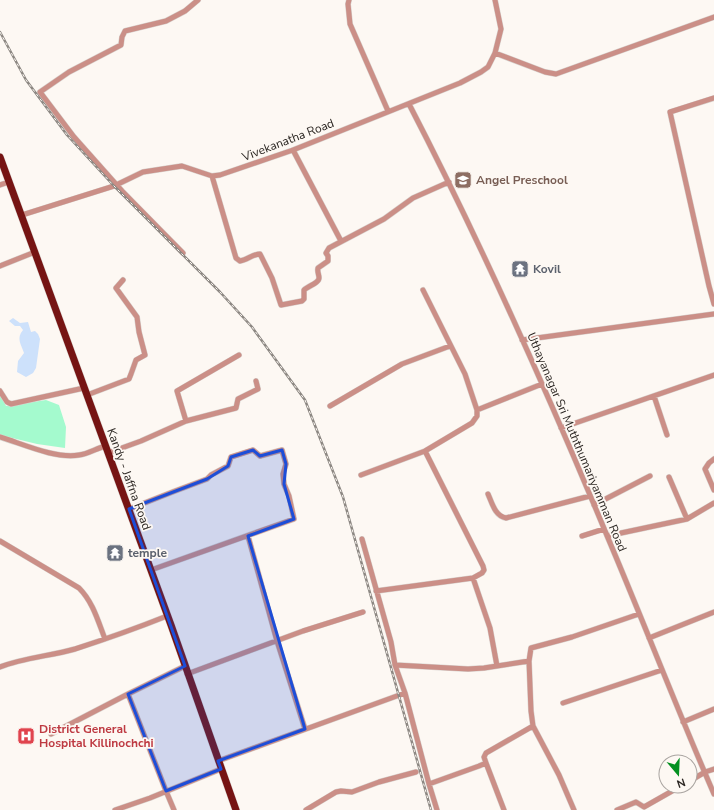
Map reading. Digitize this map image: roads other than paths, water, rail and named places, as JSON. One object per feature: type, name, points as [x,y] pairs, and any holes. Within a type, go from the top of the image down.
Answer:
[{"type":"highway","name":"Kandy - Jaffna Road","points":[[0,157],[129,509],[236,810]]},
{"type":"street","points":[[183,253],[116,184],[74,137],[40,92],[69,72],[121,45],[122,37],[125,31],[166,21],[185,11],[198,0]]},
{"type":"street","points":[[349,0],[350,24],[388,111]]},
{"type":"street","name":"Vivekanatha Road","points":[[212,176],[220,175],[293,150],[388,111],[409,104],[481,72],[488,67],[495,53],[501,29],[495,0]]},
{"type":"street","points":[[495,53],[545,72],[556,74],[714,17]]},
{"type":"street","points":[[714,98],[670,112],[711,285],[714,304]]},
{"type":"street","name":"Uthayanagar Sri Muththumariyamman Road","points":[[409,104],[450,182],[542,384],[640,614],[683,722],[714,794]]},
{"type":"street","points":[[293,150],[341,241]]},
{"type":"street","points":[[22,215],[116,184],[143,172],[182,166],[212,176],[236,258],[240,261],[246,260],[256,254],[260,254],[272,278],[281,305],[302,301],[304,299],[304,290],[318,282],[318,268],[328,261],[327,250],[341,241],[384,220],[413,198],[450,182]]},
{"type":"street","points":[[0,185],[9,182]]},
{"type":"street","points":[[0,266],[35,252]]},
{"type":"street","points":[[87,395],[129,379],[136,360],[145,355],[137,317],[116,288],[123,280]]},
{"type":"street","points":[[361,475],[425,450],[472,423],[477,416],[477,410],[465,374],[423,290]]},
{"type":"street","points":[[522,340],[714,314]]},
{"type":"street","points":[[330,406],[402,364],[450,346]]},
{"type":"street","points":[[186,421],[177,391],[239,355]]},
{"type":"street","points":[[561,428],[714,374]]},
{"type":"street","points":[[108,453],[141,441],[186,421],[236,408],[238,399],[258,389],[256,381]]},
{"type":"street","points":[[477,410],[542,384]]},
{"type":"street","points":[[0,391],[7,402],[11,404],[84,388]]},
{"type":"street","points":[[654,396],[667,435]]},
{"type":"street","points":[[0,437],[41,450],[67,455],[80,455],[106,446]]},
{"type":"street","points":[[129,509],[207,479],[228,466],[230,457],[253,450],[260,456],[282,450],[286,464],[283,474],[284,484],[289,496],[294,519],[151,570]]},
{"type":"street","points":[[376,591],[473,578],[482,573],[484,570],[425,450]]},
{"type":"street","points":[[714,459],[709,462],[706,469],[714,490]]},
{"type":"street","points":[[594,505],[650,476]]},
{"type":"street","points":[[669,477],[687,519]]},
{"type":"street","points":[[488,494],[496,512],[500,517],[506,518],[590,496]]},
{"type":"street","points":[[607,536],[687,519],[714,502]]},
{"type":"street","points":[[582,536],[604,529]]},
{"type":"street","points":[[248,536],[277,641],[305,729]]},
{"type":"street","points":[[362,539],[391,642],[395,665],[405,693],[437,810]]},
{"type":"street","points":[[0,541],[78,588],[91,603],[105,639]]},
{"type":"street","points":[[473,578],[490,628],[497,666]]},
{"type":"street","points":[[187,674],[277,641],[363,612]]},
{"type":"street","points":[[649,638],[714,612]]},
{"type":"street","points":[[574,810],[559,775],[533,726],[529,661],[531,648],[572,637],[640,614]]},
{"type":"street","points":[[0,667],[12,662],[74,649],[167,616]]},
{"type":"street","points":[[395,665],[468,668],[497,666],[529,661]]},
{"type":"street","points":[[51,734],[185,666]]},
{"type":"street","points":[[563,703],[662,670]]},
{"type":"street","points":[[218,760],[405,693]]},
{"type":"street","points":[[128,694],[174,810]]},
{"type":"street","points":[[683,722],[714,709]]},
{"type":"street","points":[[504,810],[484,757],[486,753],[533,726]]},
{"type":"street","points":[[429,784],[486,763]]},
{"type":"street","points":[[115,810],[221,769]]},
{"type":"street","points":[[698,776],[714,769]]},
{"type":"street","points":[[306,810],[336,792],[352,792],[379,782],[416,772]]},
{"type":"street","points":[[617,810],[636,802],[644,807],[667,794]]},
{"type":"water","points":[[13,318],[20,323],[28,322],[31,332],[35,331],[40,339],[36,368],[33,373],[26,377],[17,372],[18,361],[24,353],[19,338],[23,330],[20,326],[15,326],[9,321]]},
{"type":"railway","points":[[0,32],[26,80],[67,135],[114,186],[220,292],[252,327],[305,400],[343,497],[431,810]]},
{"type":"place","name":"Angel Preschool","points":[[463,180]]},
{"type":"place","name":"Kovil","points":[[520,269]]},
{"type":"place","name":"temple","points":[[115,553]]},
{"type":"place","name":"District General Hospital Killinochchi","points":[[26,736]]}]
